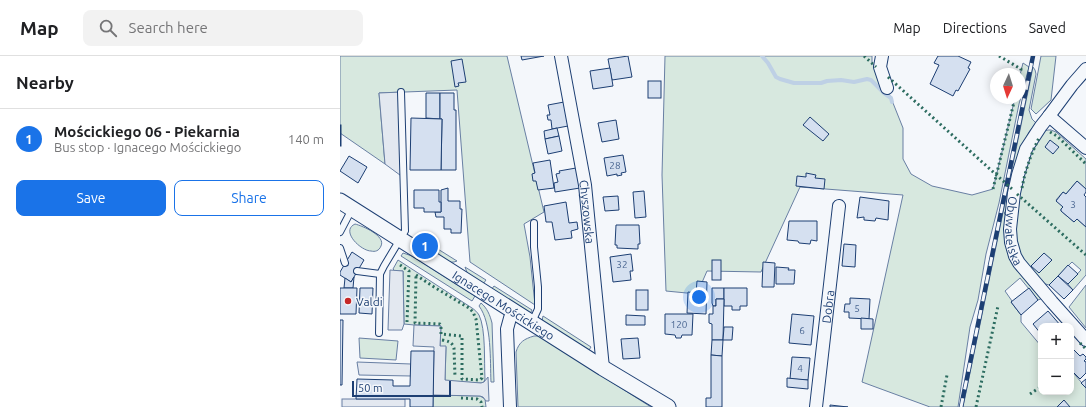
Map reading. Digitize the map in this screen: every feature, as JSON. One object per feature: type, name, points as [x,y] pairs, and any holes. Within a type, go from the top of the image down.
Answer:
[{"type":"street","name":"Chyszowska","points":[[560,56],[585,185],[604,368]]},
{"type":"street","points":[[882,56],[880,67],[887,88]]},
{"type":"street","name":"Obywatelska","points":[[1086,69],[1041,126],[1026,149],[1014,193],[1010,229],[1011,242],[1015,256],[1024,270],[1086,340]]},
{"type":"street","points":[[1049,116],[1086,148]]},
{"type":"street","name":"Ignacego Mościckiego","points":[[346,205],[514,312],[668,407]]},
{"type":"street","name":"Dobra","points":[[816,407],[839,206]]},
{"type":"street","points":[[510,407],[507,329],[510,318],[514,312]]},
{"type":"lane","points":[[379,333],[380,274],[405,231],[401,92]]},
{"type":"lane","points":[[340,232],[346,205]]},
{"type":"lane","points":[[532,323],[538,309],[534,223]]},
{"type":"lane","points":[[340,248],[345,263]]},
{"type":"lane","points":[[357,271],[380,274]]},
{"type":"shaded area","points":[[340,56],[507,56],[544,212],[524,224],[530,257],[535,305],[470,262],[457,90],[379,93],[385,164],[340,133]]},
{"type":"shaded area","points":[[665,56],[872,56],[872,63],[877,69],[887,88],[903,128],[903,159],[911,174],[932,186],[972,195],[993,189],[1014,104],[1019,104],[999,203],[986,254],[978,300],[970,327],[958,407],[930,407],[862,382],[903,195],[800,187],[761,272],[707,271],[697,294],[666,291],[662,175]]},
{"type":"shaded area","points":[[1041,56],[1056,56],[1051,100],[1036,114],[1031,109]]},
{"type":"shaded area","points":[[1023,63],[1029,67],[1026,78],[1026,68],[1022,68]]},
{"type":"shaded area","points":[[1033,67],[1036,74],[1029,110],[1032,119],[1036,123],[1029,132],[1023,144],[1007,249],[1043,298],[1038,300],[1020,278],[1005,291],[1021,315],[1021,322],[1038,342],[1038,395],[1074,395],[1074,374],[1086,388],[1086,407],[963,407],[1026,104]]},
{"type":"shaded area","points":[[401,92],[404,178],[385,164],[379,93]]},
{"type":"shaded area","points":[[1048,130],[1056,132],[1086,159],[1086,189],[1077,181],[1066,194],[1063,192],[1056,200],[1063,207],[1061,211],[1074,222],[1077,219],[1086,227],[1086,275],[1073,290],[1068,284],[1081,270],[1072,262],[1049,285],[1042,283],[1017,251],[1015,216],[1028,155],[1044,131]]},
{"type":"shaded area","points":[[355,224],[368,229],[377,235],[382,242],[377,251],[362,248],[354,240],[350,231],[351,227]]},
{"type":"shaded area","points":[[433,246],[457,261],[448,262],[443,259],[435,253],[436,250],[432,248]]},
{"type":"shaded area","points":[[403,253],[412,256],[475,296],[472,301],[401,256]]},
{"type":"shaded area","points":[[398,260],[476,311],[481,321],[484,337],[484,382],[445,381],[446,347],[440,347],[441,326],[404,324],[403,271],[395,271],[393,269]]},
{"type":"shaded area","points":[[465,267],[486,280],[483,284],[468,275]]},
{"type":"shaded area","points":[[390,270],[403,271],[404,324],[402,330],[388,330]]},
{"type":"shaded area","points":[[1086,285],[1086,328],[1069,307]]},
{"type":"shaded area","points":[[494,286],[532,310],[530,314],[491,290]]},
{"type":"shaded area","points":[[481,303],[488,312],[492,323],[494,382],[491,382],[488,332],[483,313],[479,306]]},
{"type":"shaded area","points":[[543,316],[591,347],[589,350],[542,321]]},
{"type":"shaded area","points":[[414,325],[441,326],[440,346],[446,346],[445,380],[481,383],[488,377],[489,401],[486,401],[480,396],[433,395],[434,347],[413,346]]},
{"type":"shaded area","points":[[534,336],[539,336],[651,407],[518,407],[516,352],[522,341]]},
{"type":"shaded area","points":[[359,338],[398,341],[396,360],[360,358]]},
{"type":"shaded area","points":[[357,362],[411,364],[411,376],[359,375]]},
{"type":"shaded area","points":[[433,395],[480,396],[485,399],[486,407],[433,407]]},
{"type":"shaded area","points":[[342,399],[405,399],[405,407],[342,407]]},
{"type":"building","points":[[521,56],[544,56],[522,60]]},
{"type":"building","points":[[628,56],[632,77],[612,80],[608,59]]},
{"type":"building","points":[[938,56],[958,56],[971,62],[968,68],[970,69],[958,91],[956,90],[953,96],[930,84],[939,65],[934,63]]},
{"type":"building","points":[[462,59],[466,82],[458,83],[459,86],[455,87],[451,61]]},
{"type":"building","points":[[610,68],[613,86],[593,89],[590,71]]},
{"type":"building","points":[[648,81],[661,81],[661,98],[648,98]]},
{"type":"building","points":[[426,93],[440,93],[440,119],[426,118]]},
{"type":"building","points":[[440,93],[454,93],[454,110],[456,110],[456,170],[441,170],[442,119],[440,119]]},
{"type":"building","points":[[564,102],[568,126],[552,129],[551,120],[548,120],[547,115],[550,115],[548,105]]},
{"type":"building","points":[[810,117],[829,134],[823,141],[803,125]]},
{"type":"building","points":[[411,118],[442,119],[441,170],[410,170]]},
{"type":"building","points":[[616,120],[619,139],[602,142],[598,123]]},
{"type":"building","points":[[341,125],[341,146],[340,146]]},
{"type":"building","points":[[557,128],[559,136],[545,139],[544,131]]},
{"type":"building","points":[[559,136],[562,151],[548,154],[545,139]]},
{"type":"building","points":[[1050,140],[1059,147],[1053,154],[1045,147]]},
{"type":"building","points":[[623,155],[626,172],[621,173],[622,175],[617,176],[617,174],[607,176],[604,158]]},
{"type":"building","points":[[349,156],[367,167],[358,183],[340,171]]},
{"type":"building","points":[[550,160],[554,188],[538,190],[536,181],[533,181],[532,174],[535,173],[533,163]]},
{"type":"building","points":[[576,168],[580,188],[555,192],[554,183],[558,182],[556,174],[560,173],[559,171]]},
{"type":"building","points":[[806,173],[816,175],[815,178],[825,179],[824,189],[796,186],[797,176],[806,177]]},
{"type":"building","points":[[1077,181],[1086,189],[1084,195],[1086,197],[1086,227],[1077,219],[1074,222],[1061,211],[1063,207],[1056,201],[1063,192],[1066,194]]},
{"type":"building","points":[[448,188],[448,201],[460,201],[460,209],[462,209],[461,233],[451,233],[451,229],[444,229],[444,217],[436,217],[435,212],[441,212],[441,190]]},
{"type":"building","points":[[414,190],[439,190],[441,212],[424,212],[424,208],[414,208]]},
{"type":"building","points":[[644,191],[646,217],[635,218],[633,192]]},
{"type":"building","points":[[618,196],[619,210],[605,211],[603,197]]},
{"type":"building","points":[[860,197],[889,201],[888,220],[876,218],[875,221],[864,220],[864,217],[857,218]]},
{"type":"building","points":[[566,202],[569,223],[577,222],[578,229],[571,231],[572,238],[555,240],[552,222],[546,222],[544,206]]},
{"type":"building","points":[[789,221],[817,221],[817,241],[811,240],[810,244],[787,240]]},
{"type":"building","points":[[616,225],[639,225],[640,244],[638,244],[638,249],[617,248],[617,245],[615,245]]},
{"type":"building","points":[[844,244],[856,245],[855,267],[842,266]]},
{"type":"building","points":[[352,252],[364,260],[351,282],[340,275],[340,272]]},
{"type":"building","points":[[1044,253],[1052,260],[1039,273],[1031,266]]},
{"type":"building","points":[[631,254],[633,271],[630,271],[631,280],[613,282],[610,257]]},
{"type":"building","points":[[712,260],[721,260],[721,280],[712,280]]},
{"type":"building","points":[[763,262],[775,263],[774,287],[762,287]]},
{"type":"building","points":[[1068,265],[1078,274],[1068,284],[1058,276]]},
{"type":"building","points":[[776,267],[795,270],[794,284],[776,284]]},
{"type":"building","points":[[1058,276],[1073,290],[1064,299],[1049,285]]},
{"type":"building","points":[[354,277],[353,288],[344,288],[345,278],[351,282]]},
{"type":"building","points":[[697,281],[707,282],[706,314],[687,313],[688,292],[696,293]]},
{"type":"building","name":"Valdi","points":[[340,288],[357,288],[356,314],[340,314]]},
{"type":"building","points":[[360,288],[373,288],[372,314],[359,313]]},
{"type":"building","points":[[712,288],[724,288],[724,299],[716,299],[716,306],[713,306],[712,303]]},
{"type":"building","points":[[724,288],[747,288],[747,306],[740,306],[740,310],[732,310],[732,306],[724,306]]},
{"type":"building","points":[[1029,288],[1038,300],[1021,315],[1011,302]]},
{"type":"building","points":[[636,290],[648,290],[648,310],[636,310]]},
{"type":"building","points":[[850,298],[870,299],[869,319],[849,318],[849,312],[844,312],[845,304],[850,304]]},
{"type":"building","points":[[716,299],[724,299],[723,340],[712,340],[712,324],[709,323],[709,314],[713,314],[713,306],[716,306]]},
{"type":"building","points":[[1048,311],[1058,323],[1038,323],[1038,330],[1033,324]]},
{"type":"building","points":[[665,314],[693,314],[692,335],[682,335],[681,338],[676,338],[675,335],[665,334]]},
{"type":"building","points":[[792,314],[814,316],[811,345],[789,343]]},
{"type":"building","points":[[626,315],[645,316],[645,325],[626,325]]},
{"type":"building","points":[[861,318],[873,319],[873,329],[861,329]]},
{"type":"building","points":[[340,320],[343,320],[342,385],[340,385]]},
{"type":"building","points":[[724,327],[733,327],[732,340],[723,340]]},
{"type":"building","points":[[638,338],[640,358],[623,359],[621,339]]},
{"type":"building","points":[[712,340],[723,340],[722,356],[711,355]]},
{"type":"building","points":[[1074,350],[1080,356],[1083,354],[1086,357],[1084,361],[1086,362],[1086,373],[1080,379],[1074,373]]},
{"type":"building","points":[[411,351],[434,351],[433,407],[410,407],[410,399],[356,399],[357,379],[393,380],[393,386],[410,386]]},
{"type":"building","points":[[711,355],[722,356],[722,407],[706,407],[706,398],[711,398]]},
{"type":"building","points":[[792,357],[810,358],[808,380],[790,379]]},
{"type":"building","points":[[787,378],[808,380],[808,389],[787,387]]},
{"type":"building","points":[[1086,379],[1086,388],[1081,383]]},
{"type":"building","points":[[1064,400],[1070,407],[1057,407]]},
{"type":"building","points":[[830,405],[848,407],[830,407]]},
{"type":"waterway","points":[[762,56],[776,77],[780,79],[794,83],[821,83],[841,80],[854,82],[867,79],[871,80],[891,98],[892,102]]},
{"type":"railway","points":[[961,407],[1033,56]]},
{"type":"hedge","points":[[864,56],[876,67]]},
{"type":"hedge","points":[[999,56],[1019,68]]},
{"type":"hedge","points":[[888,77],[1012,189]]},
{"type":"hedge","points":[[993,189],[1014,104]]},
{"type":"hedge","points":[[1050,132],[1057,136],[1086,164]]},
{"type":"hedge","points":[[1022,188],[1033,150],[1039,138]]},
{"type":"hedge","points":[[1017,194],[1086,255]]},
{"type":"hedge","points":[[400,265],[409,271],[407,322]]},
{"type":"hedge","points":[[416,275],[473,312],[476,319],[482,378],[480,380],[462,379],[462,336],[441,334],[440,324],[415,323],[416,275]]},
{"type":"hedge","points":[[976,407],[998,306]]},
{"type":"hedge","points":[[442,340],[450,342],[454,348],[455,377]]},
{"type":"hedge","points":[[1080,343],[1086,349]]},
{"type":"hedge","points":[[941,407],[947,375]]},
{"type":"hedge","points":[[1030,394],[1038,389]]},
{"type":"hedge","points":[[461,398],[477,399],[481,402],[482,407]]},
{"type":"place","name":"Mościckiego 06 - Piekarnia","points":[[425,246]]},
{"type":"place","name":"Valdi","points":[[348,301]]}]
